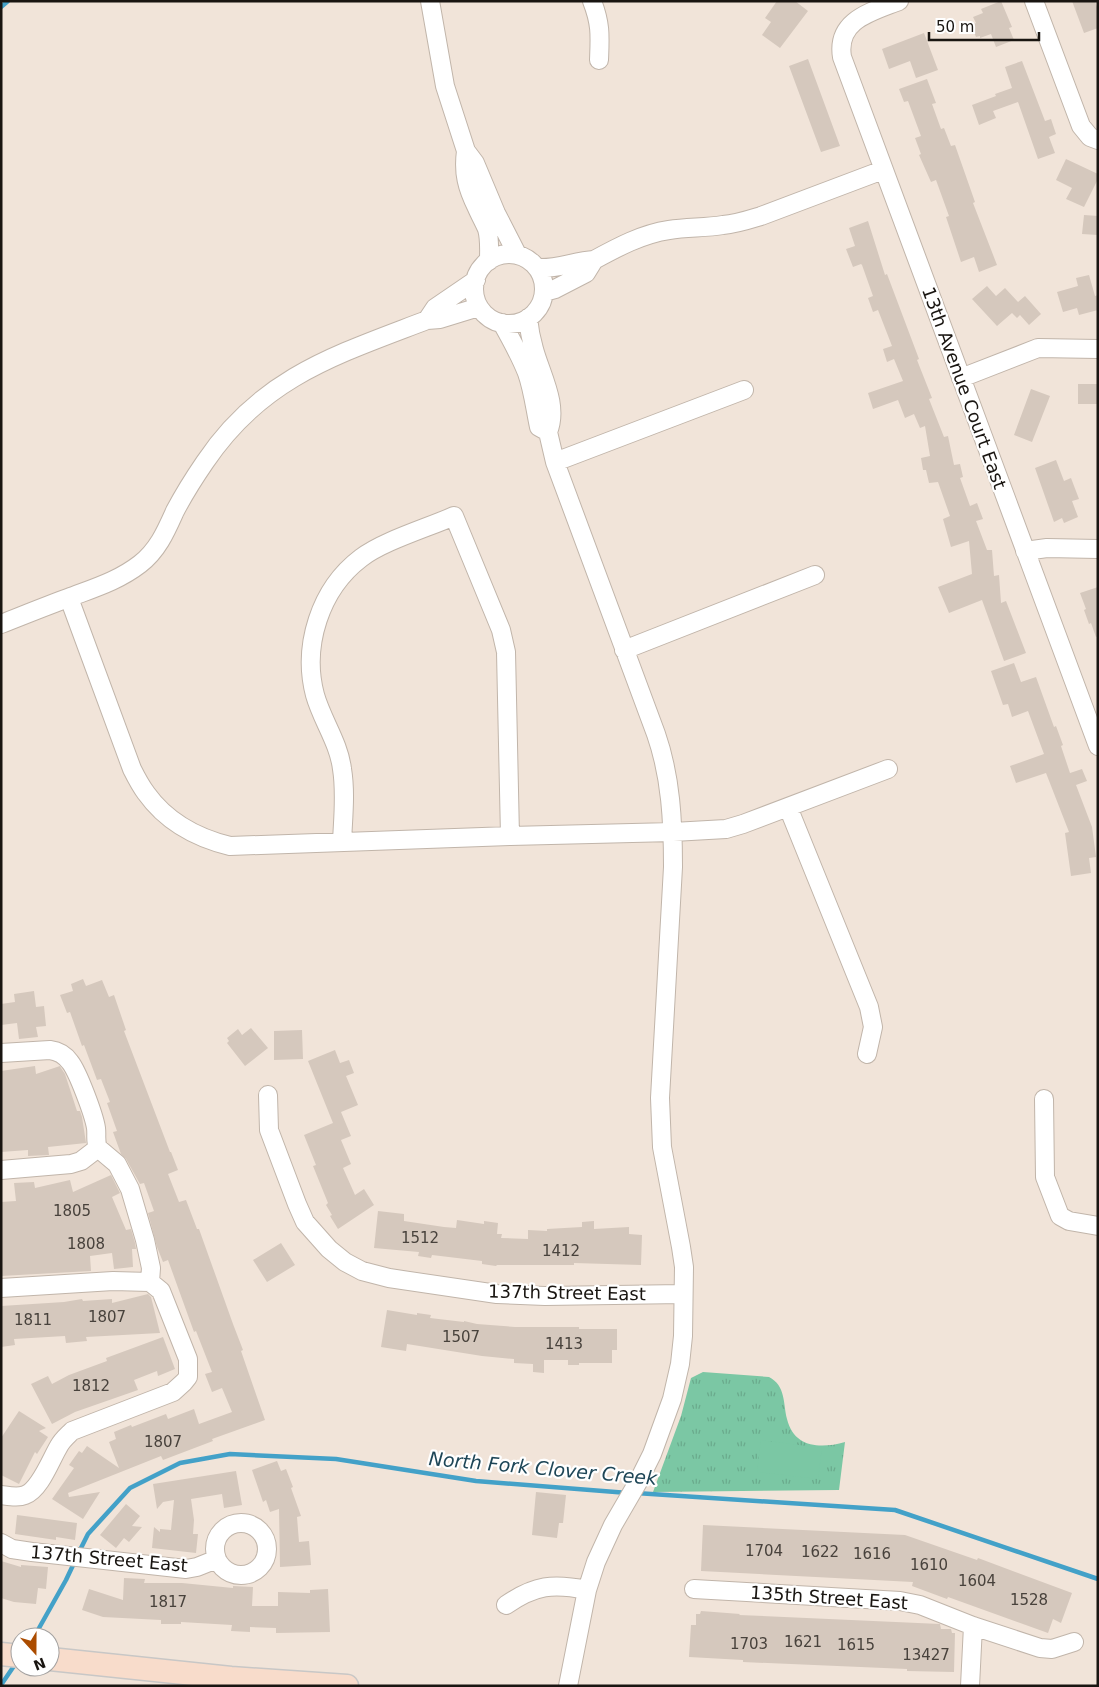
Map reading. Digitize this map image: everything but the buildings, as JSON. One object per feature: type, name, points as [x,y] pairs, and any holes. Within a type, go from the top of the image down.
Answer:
[{"type":"main road","points":[[60,1660],[231,1678],[347,1686]]},
{"type":"street","points":[[430,1],[445,86],[466,151],[475,163],[496,214],[517,254]]},
{"type":"street","points":[[592,1],[601,32],[599,60]]},
{"type":"street","name":"13th Avenue Court East","points":[[899,1],[868,13],[847,28],[840,46],[842,57],[1098,746]]},
{"type":"street","points":[[1034,1],[1081,126],[1090,137],[1098,140]]},
{"type":"street","points":[[466,151],[464,167],[466,178],[471,196],[487,229],[489,261]]},
{"type":"street","points":[[538,268],[550,269],[579,261],[594,260],[632,240],[651,234],[740,222],[883,170]]},
{"type":"street","points":[[505,254],[517,254],[538,268],[542,276],[543,298],[538,308],[528,318],[521,322],[502,323],[479,307],[476,298],[476,280],[484,264],[494,257],[505,254]]},
{"type":"street","points":[[544,292],[555,289],[586,273],[594,260]]},
{"type":"street","points":[[427,320],[435,308],[476,280]]},
{"type":"street","points":[[1,624],[124,576],[142,562],[153,551],[164,535],[192,482],[224,436],[242,417],[283,384],[306,369],[334,356],[427,320],[440,319],[479,307]]},
{"type":"street","points":[[528,318],[534,350],[549,392],[552,423],[548,432],[555,462],[663,752],[668,778],[673,832],[673,867],[660,1122],[665,1168],[684,1267],[683,1336],[680,1364],[672,1399],[652,1454],[613,1525],[596,1562],[587,1590],[568,1686]]},
{"type":"street","points":[[502,323],[527,373],[539,426],[548,432]]},
{"type":"street","points":[[961,378],[1038,348],[1098,349]]},
{"type":"street","points":[[555,462],[744,390]]},
{"type":"street","points":[[342,842],[342,770],[338,750],[315,695],[312,678],[312,641],[316,623],[334,585],[361,558],[381,546],[454,516],[501,630],[506,652],[510,836]]},
{"type":"street","points":[[1025,552],[1048,548],[1098,549]]},
{"type":"street","points":[[624,650],[815,575]]},
{"type":"street","points":[[69,598],[132,769],[145,792],[157,807],[192,832],[212,842],[230,846],[726,829],[888,769]]},
{"type":"street","points":[[788,807],[869,1007],[873,1027],[867,1054]]},
{"type":"street","points":[[1,1054],[50,1050],[57,1051],[70,1060],[75,1069],[96,1129],[98,1148],[117,1164],[130,1190],[145,1240],[151,1268],[152,1284]]},
{"type":"street","name":"137th Street East","points":[[268,1096],[269,1130],[305,1222],[329,1249],[345,1262],[362,1271],[389,1278],[497,1294],[544,1296],[683,1294]]},
{"type":"street","points":[[1044,1099],[1044,1177],[1060,1216],[1068,1222],[1098,1226]]},
{"type":"street","points":[[1,1170],[71,1164],[81,1161],[98,1148]]},
{"type":"street","points":[[1,1288],[113,1281],[152,1284],[161,1291],[188,1359],[188,1377],[173,1392],[72,1431],[60,1444],[41,1480],[33,1490],[25,1495],[14,1497],[1,1495]]},
{"type":"street","name":"137th Street East","points":[[1,1543],[12,1549],[32,1552],[186,1569],[217,1559]]},
{"type":"street","points":[[506,1605],[539,1588],[563,1586],[587,1590]]},
{"type":"street","name":"135th Street East","points":[[694,1589],[900,1601],[920,1605],[974,1626],[1040,1648],[1052,1649],[1074,1642]]},
{"type":"street","points":[[970,1686],[974,1626]]},
{"type":"green space","points":[[703,1372],[769,1377],[781,1390],[787,1419],[796,1436],[802,1441],[818,1445],[845,1442],[839,1490],[653,1492],[681,1416],[691,1378]]},
{"type":"green space","points":[[761,1440],[822,1448],[818,1479],[757,1472]]},
{"type":"waterway","points":[[1,7],[8,1]]},
{"type":"waterway","name":"North Fork Clover Creek","points":[[79,1552],[88,1534],[130,1488],[180,1463],[230,1454],[336,1459],[476,1481],[628,1493]]},
{"type":"waterway","name":"North Fork Clover Creek","points":[[636,1493],[895,1510],[1098,1579]]},
{"type":"waterway","name":"North Fork Clover Creek","points":[[40,1627],[75,1561]]},
{"type":"waterway","name":"North Fork Clover Creek","points":[[1,1685],[10,1672]]}]
